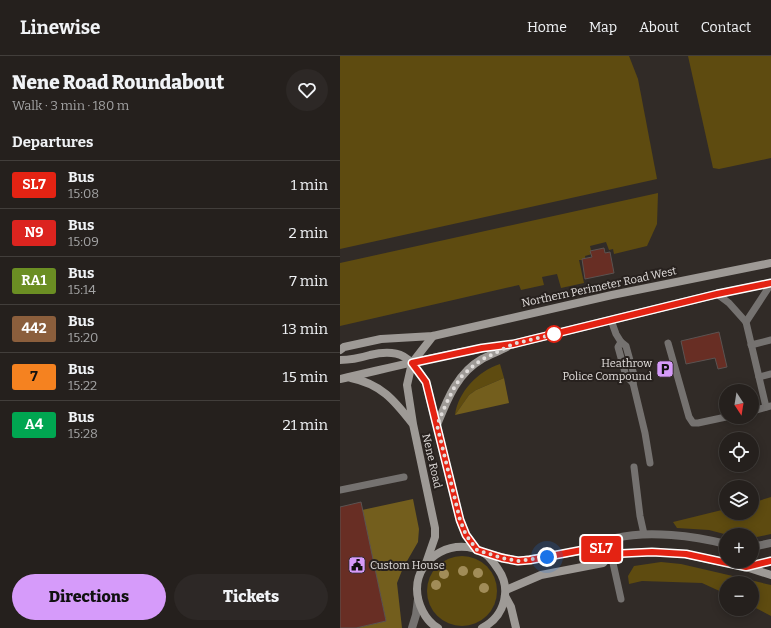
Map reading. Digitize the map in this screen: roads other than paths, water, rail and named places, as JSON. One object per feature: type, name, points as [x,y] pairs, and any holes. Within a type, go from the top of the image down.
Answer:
[{"type":"street","name":"Northern Perimeter Road West","points":[[340,350],[344,347],[381,339],[433,336],[612,294],[771,263]]},
{"type":"street","points":[[344,378],[482,348],[513,344],[717,294],[771,284]]},
{"type":"street","name":"Nene Road","points":[[418,599],[418,579],[426,563],[435,537],[435,528],[413,424],[407,385],[412,363],[433,336]]},
{"type":"street","name":"Nene Road","points":[[437,425],[455,386],[462,376],[481,360],[513,344]]},
{"type":"street","points":[[340,360],[350,360],[376,354],[394,353],[402,356],[412,363]]},
{"type":"street","name":"Nene Road","points":[[412,363],[426,382],[460,520],[466,535],[481,552],[491,558],[501,572],[506,593]]},
{"type":"street","points":[[344,378],[365,381],[387,393],[394,399],[413,424]]},
{"type":"street","points":[[582,550],[616,538],[644,534],[703,538],[719,542]]},
{"type":"street","points":[[759,545],[771,543]]},
{"type":"street","points":[[426,563],[439,552],[455,547],[470,548],[518,561],[600,548],[611,554],[652,552],[680,554],[719,562]]},
{"type":"street","points":[[482,628],[490,624],[501,611],[506,593],[541,575],[603,562],[611,554]]},
{"type":"street","points":[[759,564],[771,561]]},
{"type":"street","points":[[749,568],[771,575]]},
{"type":"street","points":[[506,593],[516,628]]},
{"type":"street","points":[[412,628],[416,615],[418,599]]},
{"type":"street","points":[[418,599],[429,621],[438,628]]},
{"type":"lane","points":[[746,322],[771,284]]},
{"type":"lane","points":[[717,294],[729,303],[746,322],[768,407]]},
{"type":"lane","points":[[611,320],[621,342],[618,347],[626,376],[633,383],[645,433],[650,464]]},
{"type":"lane","points":[[751,345],[771,340]]},
{"type":"lane","points":[[668,343],[689,417],[693,423],[719,418]]},
{"type":"lane","points":[[759,377],[771,374]]},
{"type":"lane","points":[[634,467],[640,516],[644,534]]},
{"type":"lane","points":[[340,490],[404,477]]},
{"type":"lane","points":[[611,554],[621,599]]},
{"type":"place","name":"Heathrow Police Compound","points":[[665,369]]},
{"type":"place","name":"Custom House","points":[[357,565]]}]
